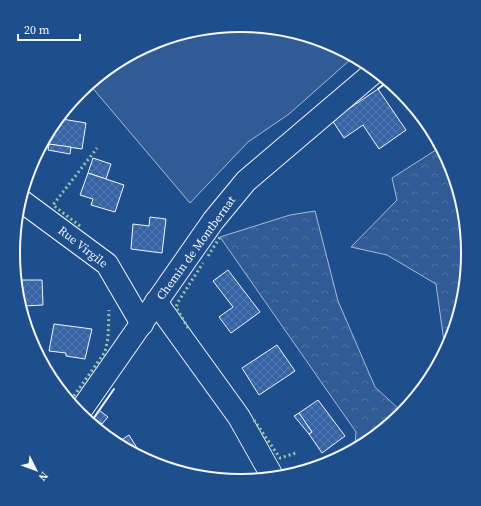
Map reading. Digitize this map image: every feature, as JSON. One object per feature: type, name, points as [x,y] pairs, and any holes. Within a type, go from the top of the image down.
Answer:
[{"type":"street","name":"Chemin de Montbernat","points":[[83,407],[213,221],[246,181],[371,75]]},
{"type":"street","name":"Rue Virgile","points":[[26,204],[107,264],[142,324]]},
{"type":"street","points":[[156,302],[239,417],[270,472]]},
{"type":"shaded area","points":[[240,32],[269,34],[311,44],[349,61],[289,114],[248,142],[190,203],[93,89],[95,87],[130,62],[156,49],[183,40],[212,34]]},
{"type":"green space","points":[[435,150],[449,182],[457,210],[459,224],[461,239],[461,267],[457,296],[444,338],[436,284],[387,255],[351,247],[397,200],[392,178]]},
{"type":"green space","points":[[315,211],[338,301],[375,387],[397,408],[375,428],[355,441],[356,432],[220,237],[290,215]]},
{"type":"building","points":[[378,89],[406,130],[379,149],[363,125],[344,138],[332,120]]},
{"type":"building","points":[[66,120],[86,123],[82,149],[49,144],[57,130]]},
{"type":"building","points":[[49,144],[71,147],[70,154],[48,150]]},
{"type":"building","points":[[93,158],[111,164],[106,179],[88,173]]},
{"type":"building","points":[[88,173],[124,185],[115,212],[91,205],[93,199],[80,195]]},
{"type":"building","points":[[150,217],[166,219],[162,253],[131,249],[133,224],[149,226]]},
{"type":"building","points":[[228,270],[260,312],[231,333],[219,317],[233,307],[213,281]]},
{"type":"building","points":[[22,280],[42,280],[43,305],[27,306]]},
{"type":"building","points":[[54,324],[92,329],[85,359],[66,356],[66,353],[49,351]]},
{"type":"building","points":[[277,345],[295,371],[259,395],[242,368]]},
{"type":"building","points":[[318,400],[345,436],[322,453],[309,434],[312,432],[299,413]]},
{"type":"building","points":[[99,410],[108,417],[102,424],[94,418]]},
{"type":"building","points":[[299,413],[312,432],[309,434],[294,416]]},
{"type":"building","points":[[129,435],[137,448],[130,444],[123,439]]},
{"type":"hedge","points":[[80,226],[53,205],[97,148]]},
{"type":"hedge","points":[[208,256],[220,237]]},
{"type":"hedge","points":[[188,328],[176,307],[203,263]]},
{"type":"hedge","points":[[74,396],[105,352],[108,338],[109,310]]},
{"type":"hedge","points":[[254,420],[280,458],[296,453]]},
{"type":"wall","points":[[378,89],[383,85]]},
{"type":"wall","points":[[94,418],[114,389]]}]
